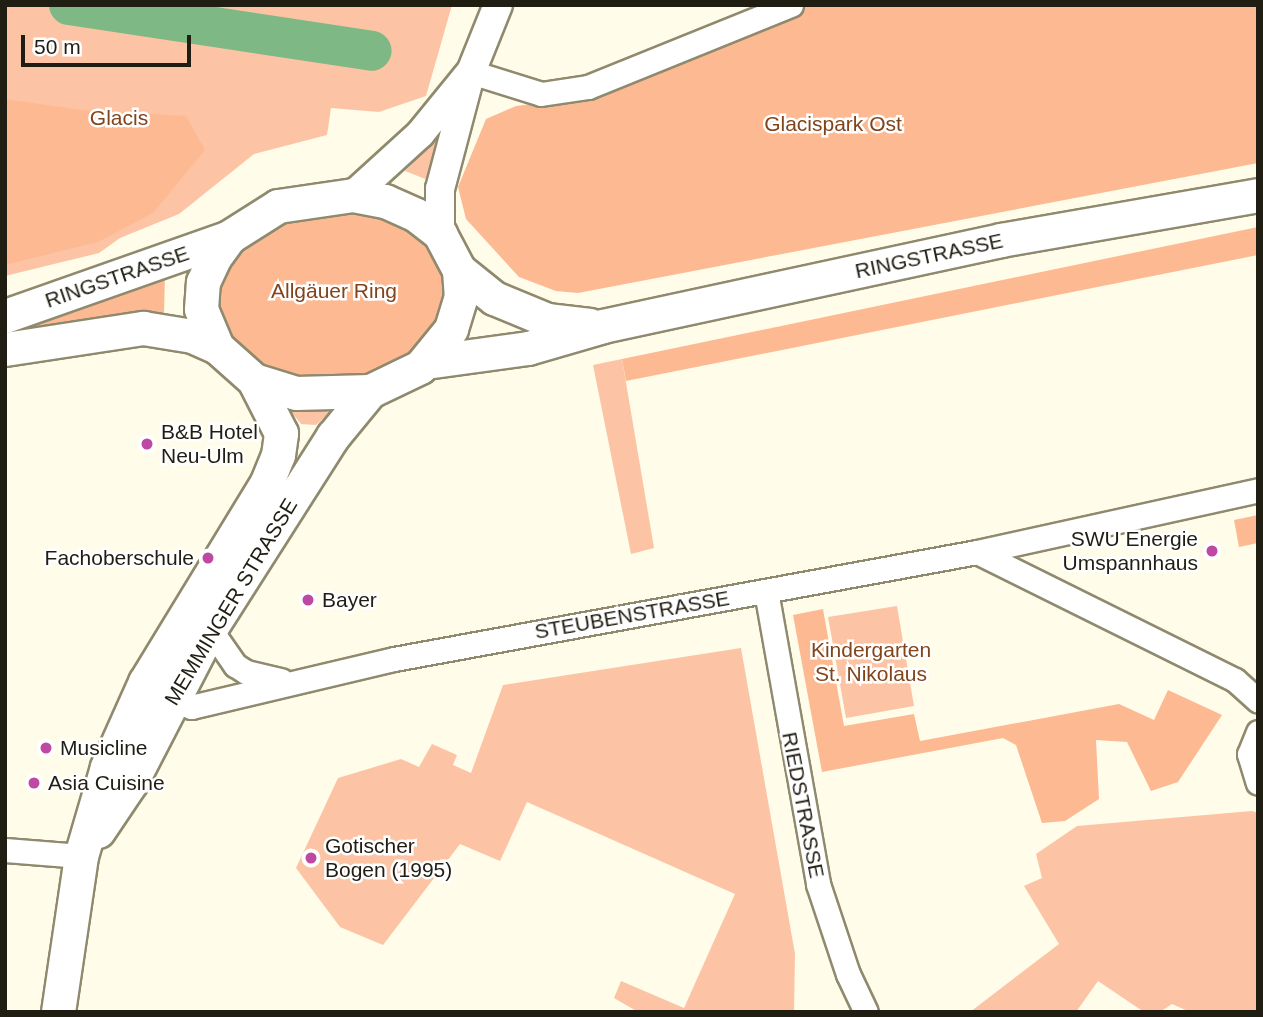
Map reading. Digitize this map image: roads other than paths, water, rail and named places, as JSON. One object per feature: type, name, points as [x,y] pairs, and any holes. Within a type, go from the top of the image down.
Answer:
[{"type":"main road","points":[[353,195],[385,201],[416,215],[440,234],[459,270],[457,313],[439,347],[426,362],[370,391],[296,393],[254,380],[217,347],[201,309],[203,282],[229,237],[278,206],[353,195]]},
{"type":"main road","name":"RINGSTRASSE","points":[[426,362],[528,348],[603,326],[1001,240],[1258,195]]},
{"type":"main road","name":"RINGSTRASSE","points":[[5,316],[229,237]]},
{"type":"main road","name":"RINGSTRASSE","points":[[459,270],[494,298],[547,320],[603,326]]},
{"type":"main road","name":"RINGSTRASSE","points":[[5,349],[143,328],[192,336],[217,347]]},
{"type":"main road","name":"MEMMINGER STRASSE","points":[[58,1012],[80,856],[131,782],[159,689],[267,482],[278,455],[281,433],[254,380]]},
{"type":"main road","name":"MEMMINGER STRASSE","points":[[159,689],[211,629],[334,436],[370,391]]},
{"type":"street","points":[[440,234],[440,189],[471,72],[498,5]]},
{"type":"street","points":[[471,72],[541,94],[588,87],[792,5]]},
{"type":"street","points":[[353,195],[419,134],[471,72]]},
{"type":"street","name":"STEUBENSTRASSE","points":[[159,689],[191,707],[288,682],[453,646],[977,552],[1258,490]]},
{"type":"street","points":[[977,552],[1235,680],[1258,701]]},
{"type":"street","name":"RIEDSTRASSE","points":[[766,591],[818,884],[865,1011]]},
{"type":"street","name":"STEUBENSTRASSE","points":[[211,629],[224,655],[246,672],[288,682]]},
{"type":"street","points":[[1258,732],[1249,754],[1258,783]]},
{"type":"street","points":[[5,850],[80,856]]},
{"type":"waterway","points":[[69,5],[372,51]]},
{"type":"place","name":"B&B Hotel Neu-Ulm","points":[[147,444]]},
{"type":"place","name":"SWU Energie Umspannhaus","points":[[1212,551]]},
{"type":"place","name":"Fachoberschule","points":[[208,558]]},
{"type":"place","name":"Bayer","points":[[308,600]]},
{"type":"place","name":"Musicline","points":[[46,748]]},
{"type":"place","name":"Asia Cuisine","points":[[34,783]]},
{"type":"place","name":"Gotischer Bogen (1995)","points":[[311,858]]},
{"type":"park label","name":"Glacis","points":[[119,118]]},
{"type":"park label","name":"Glacispark Ost","points":[[833,124]]},
{"type":"park label","name":"Allgäuer Ring","points":[[334,291]]},
{"type":"park label","name":"Kindergarten St. Nikolaus","points":[[871,662]]}]
